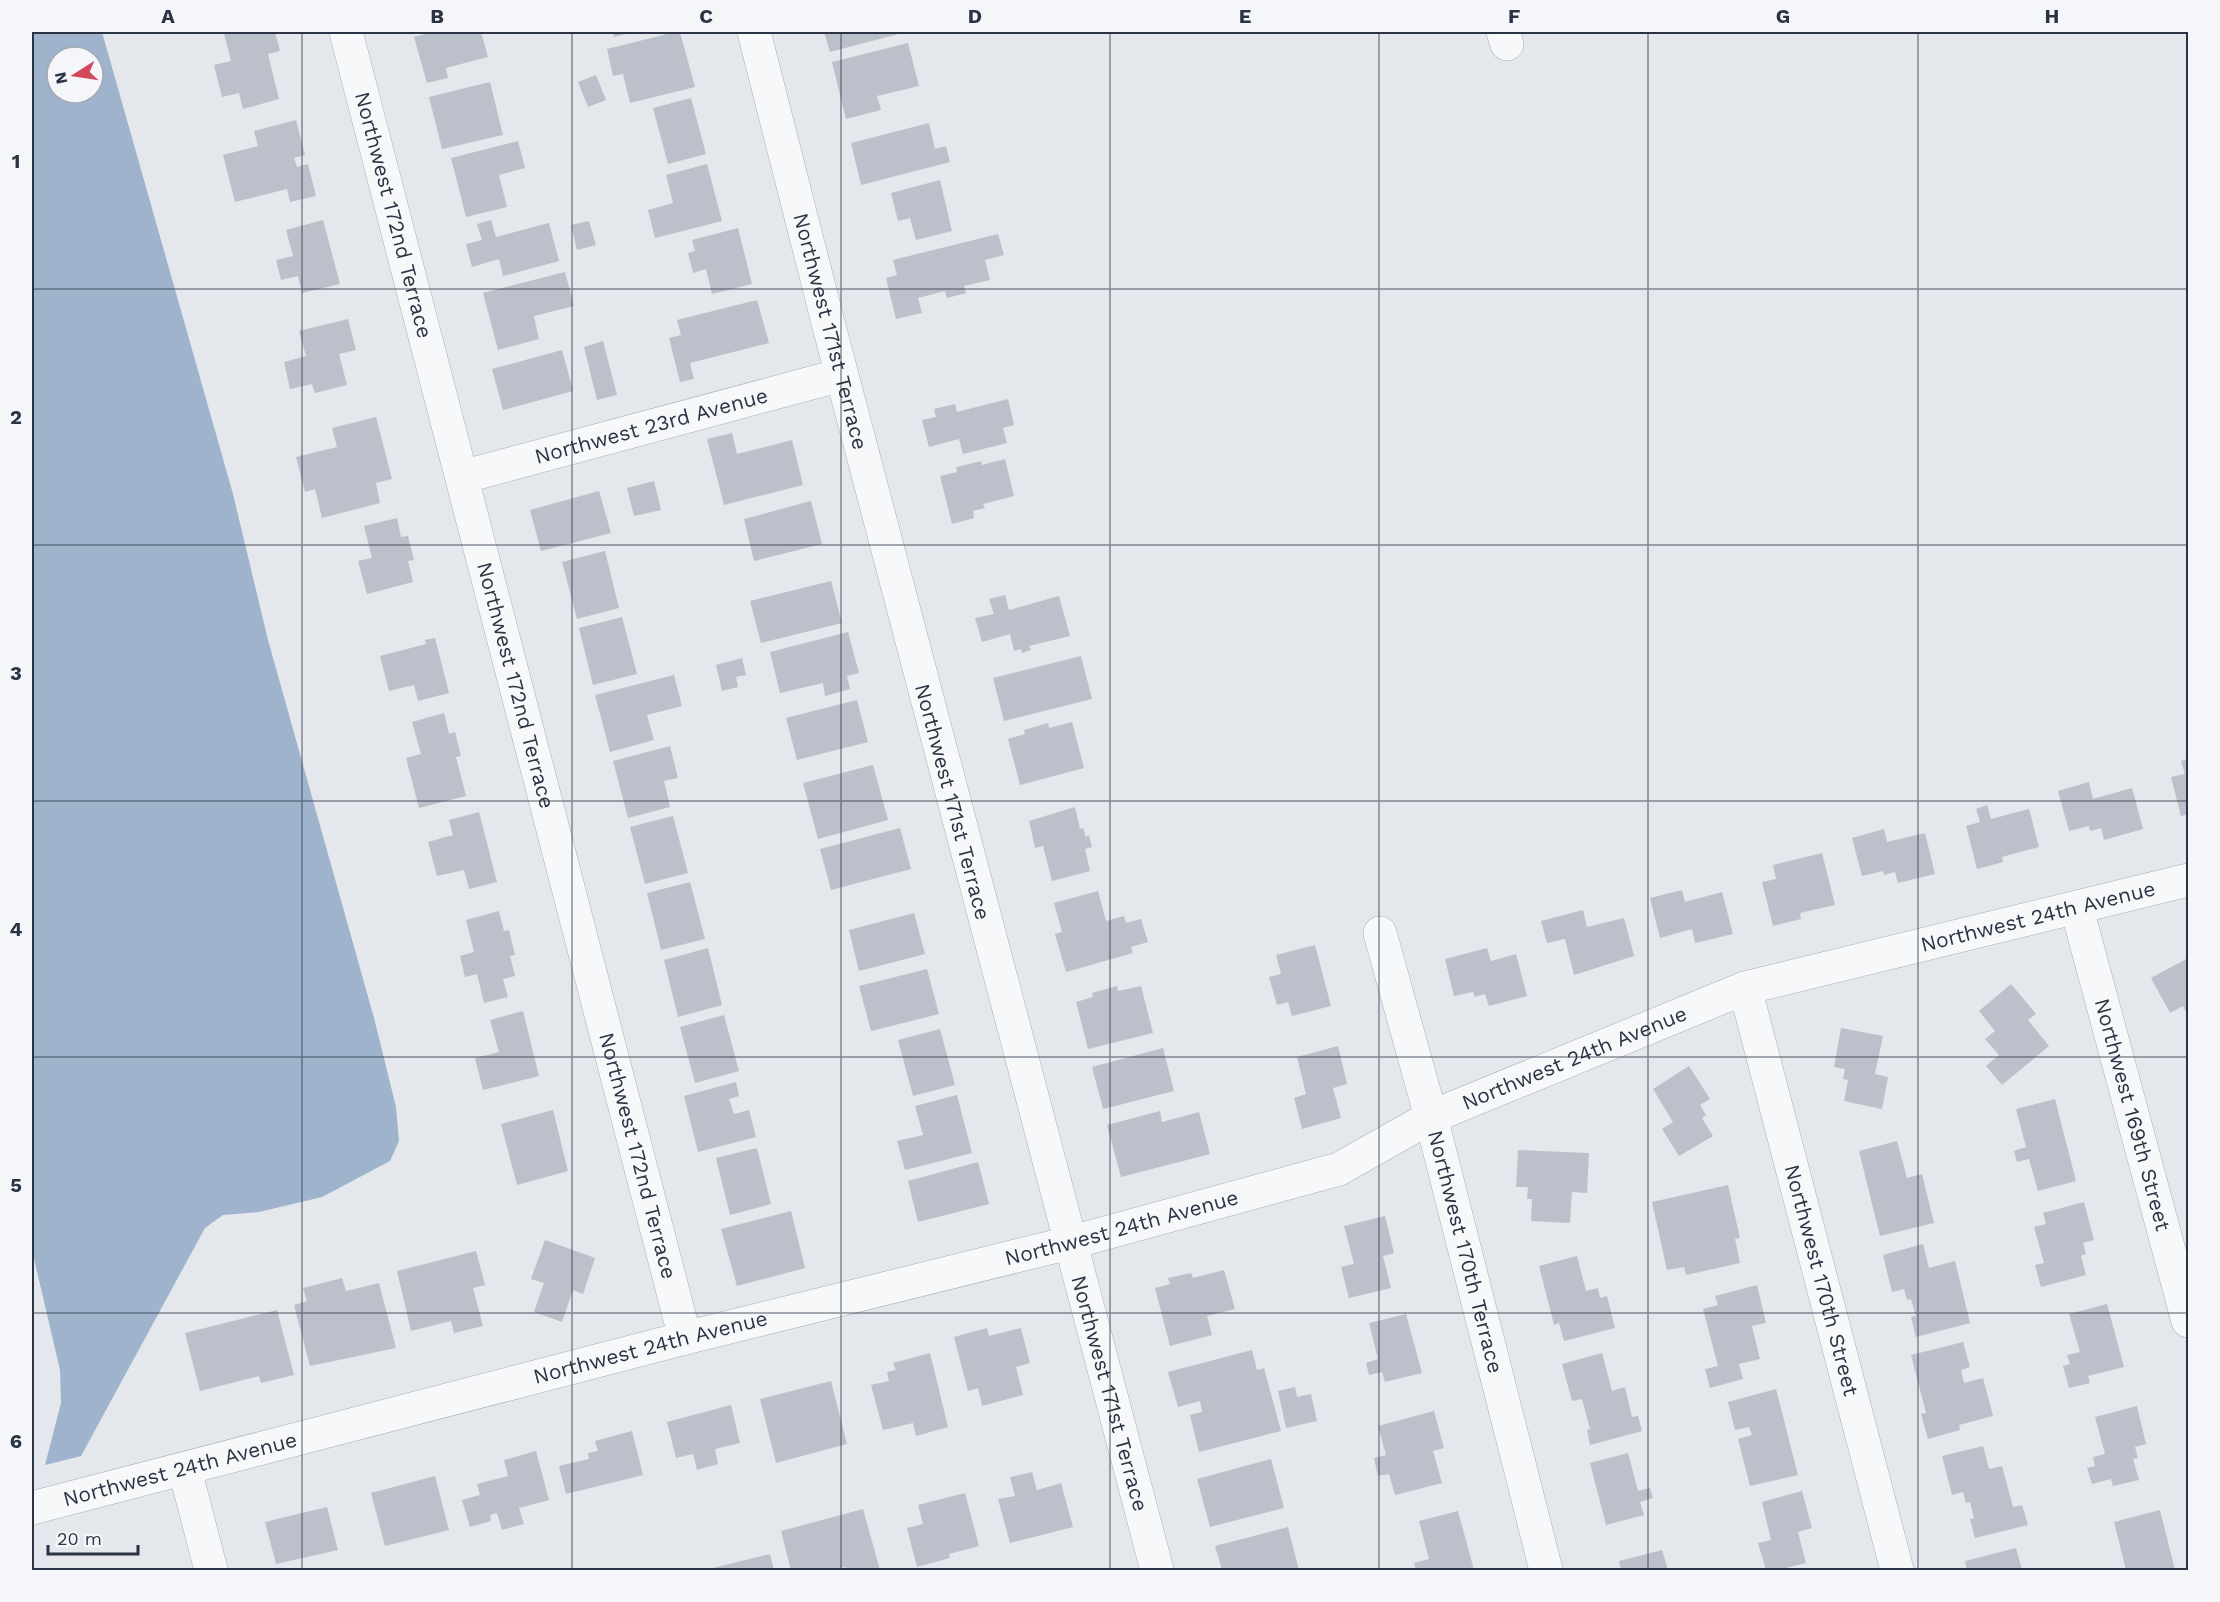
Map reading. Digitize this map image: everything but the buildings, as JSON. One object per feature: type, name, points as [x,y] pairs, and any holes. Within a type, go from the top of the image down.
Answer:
[{"type":"street","name":"Northwest 172nd Terrace","points":[[346,32],[685,1338]]},
{"type":"street","name":"Northwest 171st Terrace","points":[[754,32],[841,375],[1156,1570]]},
{"type":"street","name":"Northwest 23rd Avenue","points":[[462,477],[841,375]]},
{"type":"street","name":"Northwest 24th Avenue","points":[[32,1509],[685,1338],[1069,1243],[1339,1169],[1431,1117],[1745,988],[2077,909],[2188,880]]},
{"type":"street","name":"Northwest 169th Street","points":[[2077,909],[2178,1236],[2188,1321]]},
{"type":"street","name":"Northwest 170th Terrace","points":[[1380,933],[1431,1117],[1546,1570]]},
{"type":"street","name":"Northwest 170th Street","points":[[1745,988],[1897,1570]]},
{"type":"street","points":[[184,1470],[211,1570]]},
{"type":"water","points":[[32,32],[102,32],[233,494],[268,640],[374,1018],[396,1107],[399,1141],[390,1161],[322,1197],[259,1212],[223,1215],[205,1228],[81,1456],[45,1465],[61,1403],[60,1370],[32,1250]]}]
